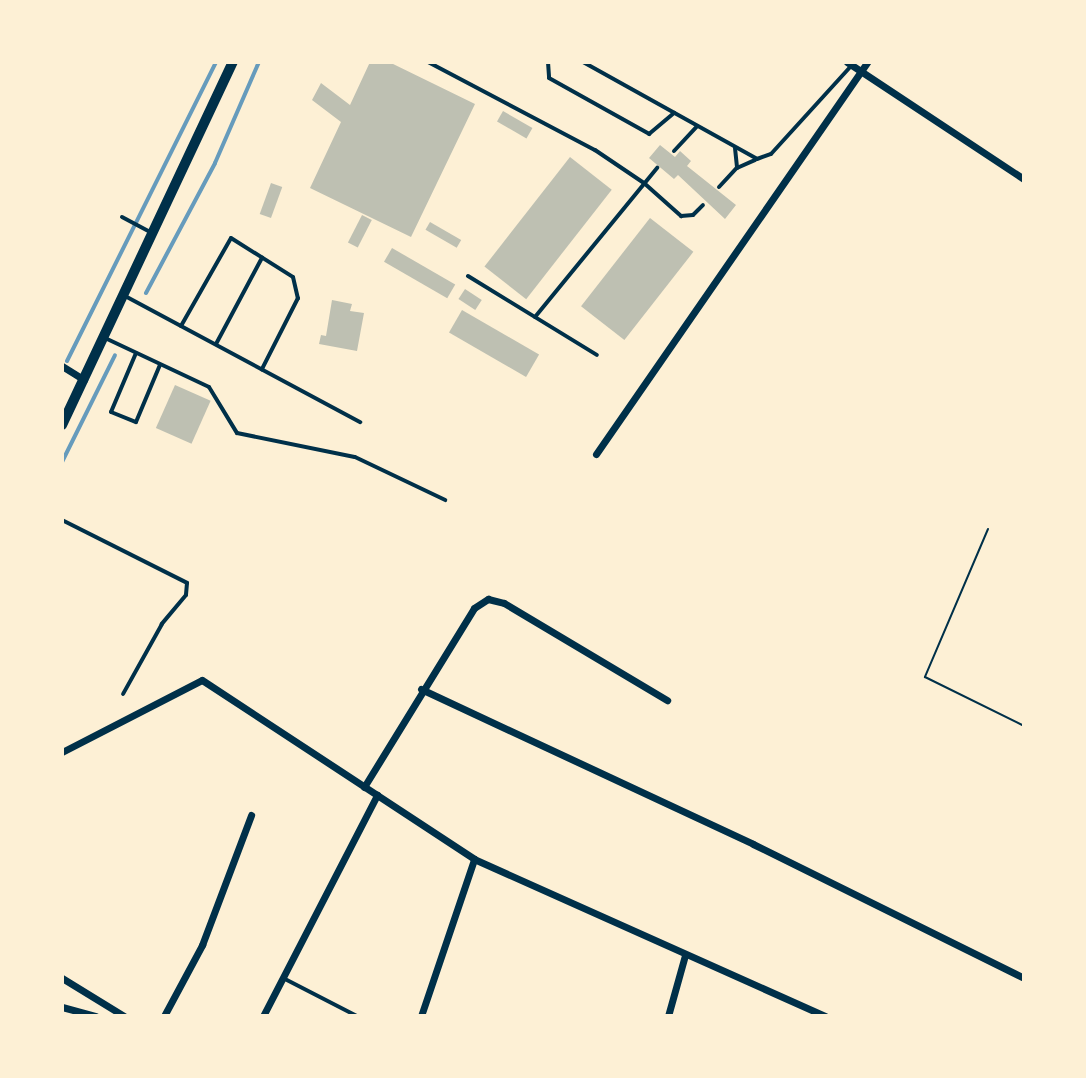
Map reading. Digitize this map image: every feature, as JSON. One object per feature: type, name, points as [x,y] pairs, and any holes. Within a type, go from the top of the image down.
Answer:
[{"type":"main road","points":[[62,425],[233,62]]},
{"type":"street","points":[[596,454],[867,62]]},
{"type":"street","points":[[850,64],[1024,179]]},
{"type":"street","points":[[62,366],[84,380]]},
{"type":"street","points":[[364,787],[421,689],[474,608],[495,599],[667,700]]},
{"type":"street","points":[[62,752],[202,680],[474,859],[825,1016]]},
{"type":"street","points":[[421,689],[753,844],[1024,978]]},
{"type":"street","points":[[263,1016],[377,795]]},
{"type":"street","points":[[164,1016],[202,945],[251,815]]},
{"type":"street","points":[[421,1016],[474,859]]},
{"type":"street","points":[[668,1016],[685,955]]},
{"type":"street","points":[[62,978],[124,1016]]},
{"type":"street","points":[[62,1007],[96,1016]]},
{"type":"lane","points":[[428,62],[595,150],[644,183],[681,216],[693,215],[703,205]]},
{"type":"lane","points":[[548,62],[549,78],[649,134],[674,113]]},
{"type":"lane","points":[[583,62],[757,159]]},
{"type":"lane","points":[[719,187],[737,168],[771,154],[850,64]]},
{"type":"lane","points":[[674,151],[697,126]]},
{"type":"lane","points":[[735,148],[737,168]]},
{"type":"lane","points":[[535,317],[657,168]]},
{"type":"lane","points":[[122,217],[154,234]]},
{"type":"lane","points":[[181,326],[231,238],[293,277],[298,298],[262,369]]},
{"type":"lane","points":[[216,344],[262,258]]},
{"type":"lane","points":[[468,276],[597,355]]},
{"type":"lane","points":[[125,296],[360,422]]},
{"type":"lane","points":[[104,338],[209,387],[237,433],[355,457],[445,500]]},
{"type":"lane","points":[[136,353],[111,412],[136,422],[160,364]]},
{"type":"lane","points":[[62,520],[187,583],[186,595],[162,624],[123,694]]},
{"type":"lane","points":[[283,978],[357,1016]]},
{"type":"path","points":[[988,529],[925,677],[1024,726]]},
{"type":"building","points":[[370,62],[389,62],[475,104],[411,237],[310,188],[341,122],[312,100],[321,83],[350,105]]},
{"type":"building","points":[[503,111],[532,128],[526,138],[497,121]]},
{"type":"building","points":[[660,145],[675,157],[680,151],[691,161],[687,166],[736,205],[725,219],[678,175],[674,179],[649,158]]},
{"type":"building","points":[[570,157],[612,190],[526,299],[484,267]]},
{"type":"building","points":[[271,183],[282,187],[271,218],[260,214]]},
{"type":"building","points":[[362,215],[372,220],[358,248],[348,243]]},
{"type":"building","points":[[650,218],[693,252],[624,340],[581,306]]},
{"type":"building","points":[[430,222],[461,240],[457,248],[426,230]]},
{"type":"building","points":[[392,248],[455,284],[447,298],[384,262]]},
{"type":"building","points":[[465,289],[482,300],[475,310],[458,299]]},
{"type":"building","points":[[332,300],[352,304],[350,311],[364,313],[357,351],[319,344],[321,335],[326,336]]},
{"type":"building","points":[[462,310],[539,354],[526,377],[449,333]]},
{"type":"building","points":[[175,385],[211,401],[192,444],[156,428]]},
{"type":"waterway","points":[[67,361],[216,62]]},
{"type":"waterway","points":[[146,293],[215,163],[259,62]]},
{"type":"waterway","points":[[62,462],[115,355]]}]
